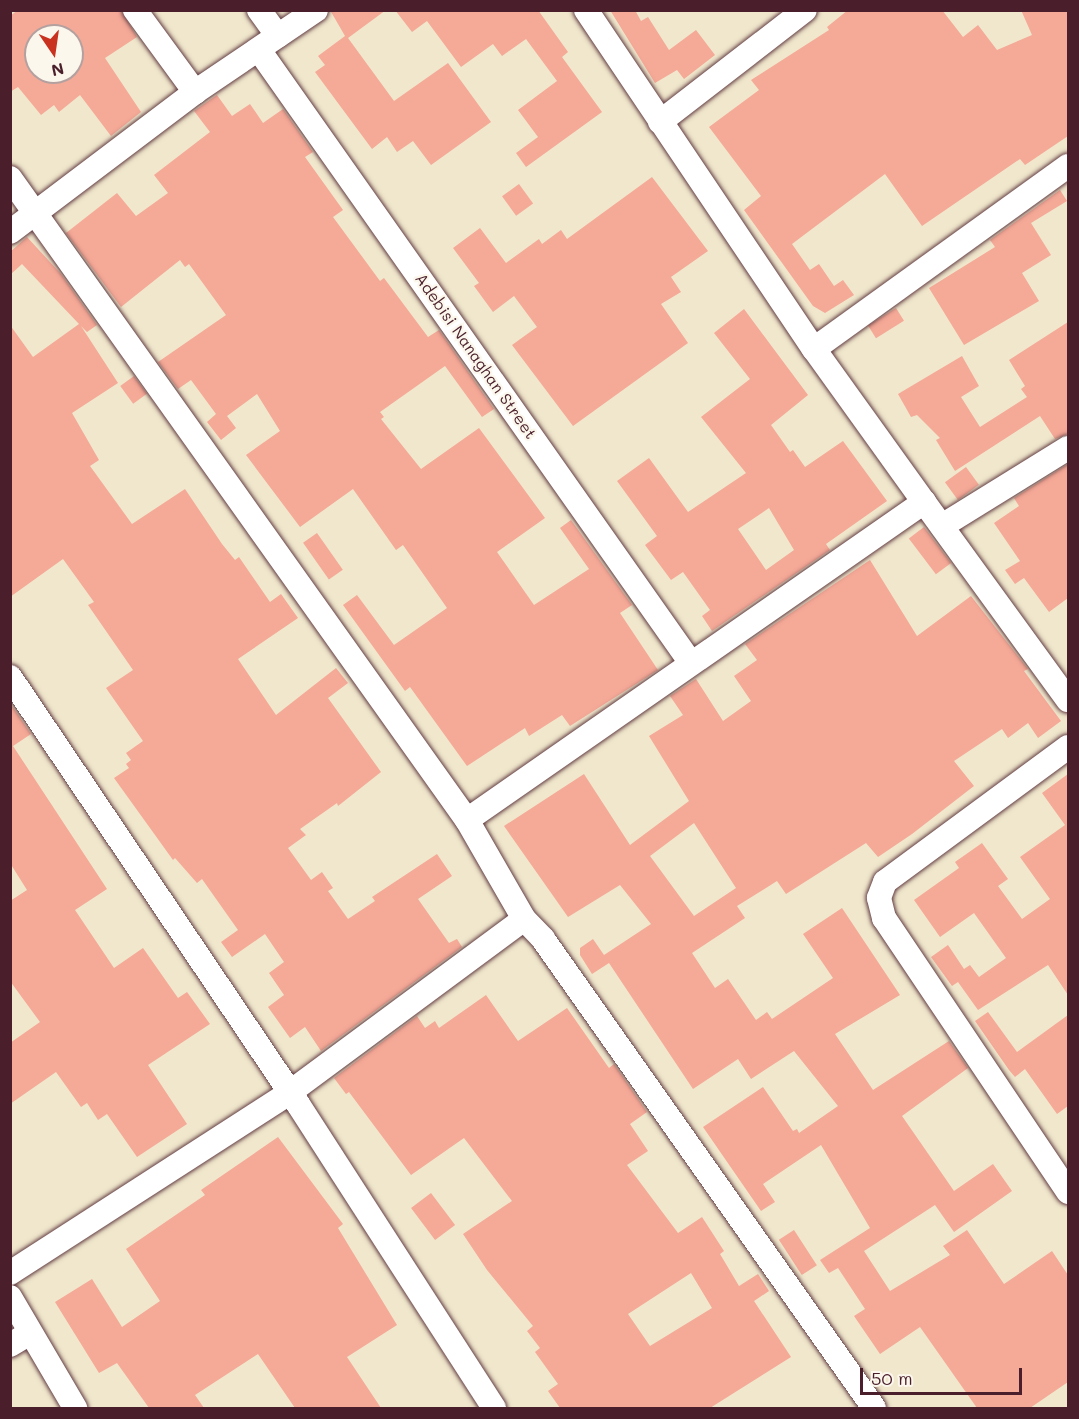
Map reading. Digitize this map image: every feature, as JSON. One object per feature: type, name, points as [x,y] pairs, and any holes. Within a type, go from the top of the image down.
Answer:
[{"type":"street","points":[[135,10],[195,92]]},
{"type":"street","name":"Adebisi Nanaghan Street","points":[[259,10],[268,43],[692,663]]},
{"type":"street","points":[[10,232],[35,216],[195,92],[316,10]]},
{"type":"street","points":[[586,10],[814,349],[1068,700]]},
{"type":"street","points":[[660,122],[805,10]]},
{"type":"street","points":[[814,349],[1068,166]]},
{"type":"street","points":[[10,178],[467,820],[524,919],[874,1408]]},
{"type":"street","points":[[942,526],[1068,448]]},
{"type":"street","points":[[467,820],[924,502]]},
{"type":"street","points":[[10,677],[289,1093],[494,1408]]},
{"type":"street","points":[[1068,747],[885,882],[879,898],[884,918],[1068,1192]]},
{"type":"street","points":[[10,1273],[289,1093],[524,919]]},
{"type":"street","points":[[10,1298],[20,1339],[75,1408]]},
{"type":"building","points":[[18,10],[121,10],[137,37],[105,58],[141,112],[111,136],[80,95],[59,112],[54,105],[41,115],[18,87],[10,92],[10,16]]},
{"type":"building","points":[[330,10],[386,10],[348,38],[394,101],[448,63],[491,122],[431,165],[413,141],[397,152],[387,137],[372,149],[315,72],[325,65],[318,56],[345,36]]},
{"type":"building","points":[[395,10],[538,10],[568,52],[562,57],[602,112],[526,167],[516,153],[538,137],[518,110],[557,81],[526,39],[502,56],[493,44],[461,67],[427,21],[412,32]]},
{"type":"building","points":[[610,10],[635,10],[641,21],[648,17],[669,50],[696,30],[715,55],[684,79],[677,70],[655,83]]},
{"type":"building","points":[[848,10],[942,10],[963,37],[978,25],[997,50],[1032,35],[1021,10],[1068,10],[1068,136],[1025,165],[1020,159],[922,226],[885,174],[792,244],[810,270],[819,264],[834,286],[843,280],[854,295],[825,313],[813,306],[744,210],[761,196],[709,127],[759,90],[751,80],[829,30],[827,27]]},
{"type":"building","points":[[217,95],[232,116],[250,104],[263,123],[283,109],[313,152],[305,157],[343,210],[333,217],[380,281],[384,278],[428,337],[439,330],[494,409],[482,417],[445,366],[380,412],[384,417],[381,419],[421,469],[479,428],[545,518],[497,552],[534,605],[589,569],[560,528],[571,520],[632,605],[620,613],[658,670],[570,726],[562,715],[529,736],[525,728],[467,766],[410,687],[405,691],[343,605],[357,595],[394,645],[447,608],[403,545],[396,550],[353,489],[300,527],[246,455],[280,431],[257,394],[227,416],[236,428],[221,440],[207,422],[216,414],[191,380],[178,389],[158,362],[226,315],[189,264],[185,267],[180,260],[121,307],[66,233],[117,193],[136,216],[168,193],[154,175],[210,132],[194,111]]},
{"type":"building","points":[[652,177],[708,251],[671,277],[681,292],[661,304],[688,343],[573,426],[512,345],[537,327],[514,296],[493,312],[474,286],[479,283],[453,248],[480,228],[506,263],[539,239],[542,244],[561,230],[567,239]]},
{"type":"building","points":[[519,184],[533,203],[516,216],[502,196]]},
{"type":"building","points":[[1060,190],[1067,201],[1031,223],[1051,255],[1022,273],[1039,301],[964,345],[929,288],[995,247],[990,240]]},
{"type":"building","points":[[27,237],[61,274],[97,325],[87,332],[81,326],[118,383],[72,413],[99,460],[90,466],[132,524],[185,489],[222,544],[235,560],[239,557],[270,602],[281,594],[298,618],[238,659],[276,715],[336,668],[348,683],[328,698],[381,772],[338,806],[337,803],[300,829],[306,835],[288,848],[311,880],[322,872],[333,888],[328,891],[348,919],[375,901],[372,897],[437,854],[452,876],[418,899],[449,943],[457,939],[462,947],[321,1051],[305,1027],[290,1038],[268,1007],[284,995],[269,973],[284,962],[265,934],[232,957],[221,942],[238,930],[202,879],[197,883],[175,858],[173,860],[114,778],[129,768],[126,764],[131,760],[126,753],[143,741],[106,688],[133,670],[88,605],[94,602],[63,559],[10,597],[10,325],[33,357],[79,324],[22,264],[10,275],[10,252]]},
{"type":"building","points":[[896,308],[904,321],[876,338],[868,325]]},
{"type":"building","points":[[744,309],[808,395],[771,425],[790,452],[793,450],[805,467],[843,441],[887,501],[826,544],[830,550],[712,631],[702,616],[710,610],[683,572],[671,580],[645,545],[657,536],[617,481],[649,458],[688,512],[746,473],[701,417],[750,379],[714,333]],"holes":[[[769,508],[794,550],[766,570],[738,529]]]},
{"type":"building","points":[[1068,322],[1068,434],[1055,439],[1040,416],[955,471],[936,440],[940,438],[917,415],[911,417],[898,394],[962,356],[979,386],[961,397],[980,427],[1027,397],[1021,389],[1025,386],[1009,360]]},
{"type":"building","points":[[134,376],[147,394],[133,404],[120,386]]},
{"type":"building","points":[[1068,464],[1068,598],[1049,612],[1024,578],[1015,584],[1005,570],[1020,561],[994,523],[1019,506],[1014,498]]},
{"type":"building","points":[[966,467],[979,485],[958,500],[945,482]]},
{"type":"building","points":[[924,527],[951,563],[936,574],[909,538]]},
{"type":"building","points":[[317,533],[343,570],[329,580],[303,543]]},
{"type":"building","points":[[870,560],[917,636],[971,596],[1028,669],[1024,671],[1061,721],[1038,738],[1028,723],[1008,738],[1002,729],[954,761],[974,786],[912,834],[878,857],[866,843],[786,894],[777,881],[737,906],[745,918],[692,953],[715,988],[728,979],[756,1020],[767,1012],[772,1019],[833,978],[803,934],[842,908],[900,995],[835,1034],[873,1090],[949,1041],[968,1068],[902,1116],[954,1191],[993,1164],[1012,1191],[954,1232],[935,1205],[864,1251],[890,1291],[950,1255],[943,1246],[967,1230],[1004,1284],[1052,1251],[1068,1275],[1068,1382],[1030,1408],[977,1408],[920,1327],[880,1354],[854,1316],[865,1309],[838,1268],[829,1273],[820,1260],[870,1228],[821,1145],[763,1184],[775,1202],[761,1211],[703,1127],[763,1087],[793,1131],[797,1129],[799,1133],[838,1106],[794,1051],[751,1079],[738,1059],[693,1089],[609,963],[592,974],[580,955],[580,948],[593,939],[604,955],[651,924],[620,885],[568,917],[504,826],[584,774],[630,845],[689,801],[649,736],[683,715],[670,696],[696,679],[723,721],[751,701],[734,676],[757,660],[745,644]],"holes":[[[694,823],[736,888],[694,916],[650,856]]]},
{"type":"building","points":[[10,703],[31,734],[13,746],[107,889],[75,910],[114,968],[143,948],[178,998],[187,992],[210,1024],[148,1065],[187,1124],[137,1157],[107,1114],[98,1120],[87,1103],[81,1107],[56,1072],[10,1104],[10,1043],[40,1022],[10,981],[10,901],[27,890],[10,863]]},
{"type":"building","points":[[1068,774],[1068,995],[1048,965],[978,1010],[958,982],[952,986],[931,957],[948,945],[964,969],[970,965],[979,977],[1006,958],[974,913],[940,937],[914,900],[959,868],[955,862],[982,843],[1008,879],[998,886],[1022,919],[1050,899],[1020,857],[1065,825],[1042,793]]},
{"type":"building","points":[[486,995],[518,1041],[567,1008],[609,1068],[614,1064],[647,1112],[630,1124],[648,1151],[627,1165],[678,1233],[702,1217],[724,1251],[720,1254],[739,1286],[758,1274],[769,1291],[754,1301],[791,1357],[710,1408],[560,1408],[548,1391],[558,1384],[535,1352],[540,1348],[527,1331],[533,1326],[487,1270],[463,1234],[512,1201],[464,1138],[411,1175],[349,1092],[346,1094],[334,1078],[417,1016],[425,1028],[435,1021],[439,1028]],"holes":[[[691,1273],[712,1308],[650,1346],[628,1314]]]},
{"type":"building","points":[[988,1012],[1017,1052],[1068,1015],[1068,1106],[1057,1114],[1025,1069],[1015,1077],[1009,1070],[975,1021]]},
{"type":"building","points":[[278,1137],[343,1224],[338,1228],[397,1325],[347,1357],[381,1408],[295,1408],[258,1354],[195,1395],[204,1408],[149,1408],[117,1363],[99,1373],[55,1302],[92,1279],[122,1327],[160,1301],[126,1249],[205,1195],[201,1190]]},
{"type":"building","points":[[431,1193],[455,1225],[435,1240],[411,1208]]},
{"type":"building","points":[[794,1230],[817,1265],[802,1275],[779,1240]]}]
